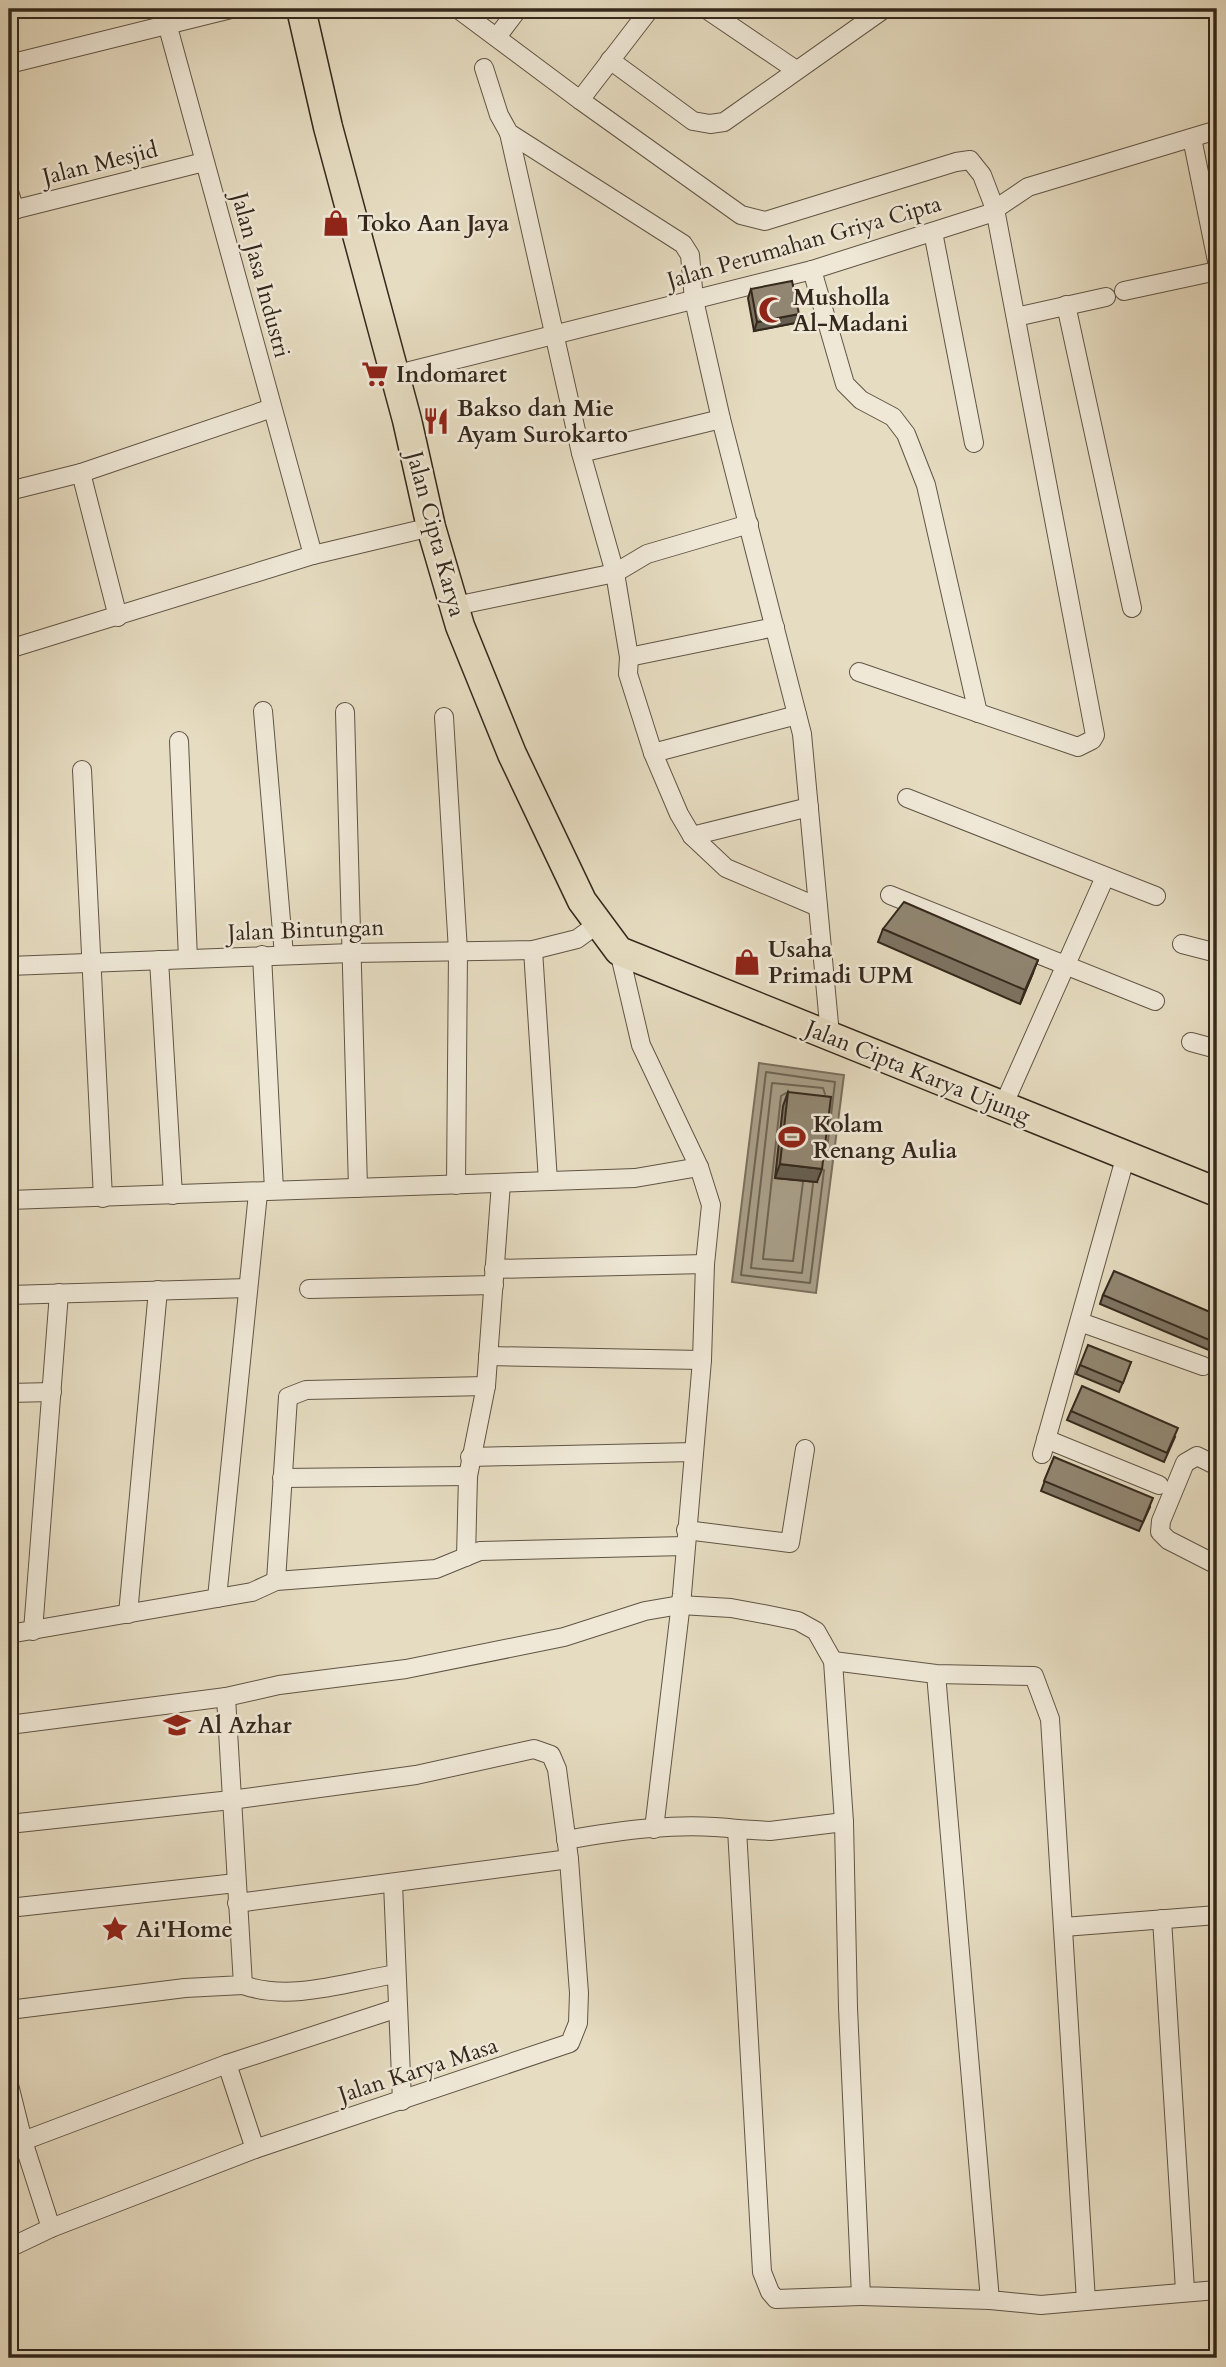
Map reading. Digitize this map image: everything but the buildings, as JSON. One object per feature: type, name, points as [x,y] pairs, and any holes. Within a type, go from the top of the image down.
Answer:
[{"type":"main road","name":"Jalan Cipta Karya","points":[[301,9],[328,127],[431,527],[460,625],[515,761],[582,901],[619,951]]},
{"type":"main road","name":"Jalan Cipta Karya Ujung","points":[[619,951],[1217,1192]]},
{"type":"street","points":[[9,64],[164,17],[231,9]]},
{"type":"street","points":[[458,9],[741,215],[756,220],[765,221],[964,160],[970,160],[982,175],[995,209],[1095,735],[1078,747],[859,672]]},
{"type":"street","points":[[496,37],[518,9]]},
{"type":"street","points":[[580,100],[650,9]]},
{"type":"street","points":[[706,9],[796,70]]},
{"type":"street","points":[[610,60],[693,121],[710,124],[724,122],[879,10]]},
{"type":"street","name":"Jalan Jasa Industri","points":[[164,17],[313,555]]},
{"type":"street","points":[[484,68],[499,115],[509,133],[581,453],[615,573],[629,657],[628,674],[653,752],[679,814],[692,836],[726,868],[818,907]]},
{"type":"street","name":"Jalan Perumahan Griya Cipta","points":[[394,375],[812,270],[933,232],[995,209],[1028,187],[1217,130]]},
{"type":"street","points":[[509,133],[683,244],[690,255],[694,300],[720,419],[797,715],[809,807],[829,1024]]},
{"type":"street","points":[[1192,138],[1217,261]]},
{"type":"street","name":"Jalan Mesjid","points":[[12,210],[204,162]]},
{"type":"street","points":[[9,192],[12,210]]},
{"type":"street","points":[[933,232],[974,443]]},
{"type":"street","points":[[812,270],[845,384],[861,400],[893,417],[906,433],[926,485],[978,713]]},
{"type":"street","points":[[1124,292],[1217,271]]},
{"type":"street","points":[[1016,317],[1106,297]]},
{"type":"street","points":[[1066,306],[1132,608]]},
{"type":"street","points":[[9,491],[81,473],[272,408]]},
{"type":"street","points":[[581,453],[720,419]]},
{"type":"street","points":[[81,473],[118,617]]},
{"type":"street","points":[[455,606],[615,573],[647,554],[749,524]]},
{"type":"street","points":[[9,649],[313,555],[431,527]]},
{"type":"street","points":[[629,657],[775,627]]},
{"type":"street","points":[[263,711],[284,955]]},
{"type":"street","points":[[345,712],[358,1188]]},
{"type":"street","points":[[653,752],[797,715]]},
{"type":"street","points":[[444,717],[458,951],[456,1185]]},
{"type":"street","points":[[179,741],[188,959]]},
{"type":"street","points":[[82,770],[103,1198]]},
{"type":"street","points":[[907,798],[1156,896]]},
{"type":"street","points":[[692,836],[809,807]]},
{"type":"street","points":[[1003,1106],[1105,877]]},
{"type":"street","points":[[890,895],[1155,1001]]},
{"type":"street","name":"Jalan Bintungan","points":[[9,965],[262,955],[533,950],[578,939],[598,923]]},
{"type":"street","points":[[1182,944],[1217,953]]},
{"type":"street","points":[[533,950],[548,1181]]},
{"type":"street","points":[[619,951],[641,1045],[699,1167],[711,1205],[705,1264],[702,1360],[680,1605],[654,1829]]},
{"type":"street","points":[[217,1598],[248,1288],[266,1191],[262,955]]},
{"type":"street","points":[[159,960],[173,1195]]},
{"type":"street","points":[[1191,1042],[1217,1049]]},
{"type":"street","points":[[1126,1155],[1044,1446],[1159,1485]]},
{"type":"street","points":[[9,1200],[635,1178],[699,1167]]},
{"type":"street","points":[[466,1556],[468,1476],[486,1386],[501,1183]]},
{"type":"street","points":[[309,1289],[705,1264]]},
{"type":"street","points":[[9,1295],[248,1288]]},
{"type":"street","points":[[128,1614],[158,1290]]},
{"type":"street","points":[[33,1631],[59,1293]]},
{"type":"street","points":[[1080,1322],[1203,1366]]},
{"type":"street","points":[[488,1356],[702,1360]]},
{"type":"street","points":[[276,1581],[288,1397],[306,1390],[486,1386]]},
{"type":"street","points":[[9,1393],[52,1392]]},
{"type":"street","points":[[9,1634],[252,1592],[276,1581],[436,1569],[480,1551],[685,1538],[790,1543],[805,1449]]},
{"type":"street","points":[[470,1457],[694,1451]]},
{"type":"street","points":[[1217,1466],[1197,1456],[1185,1463],[1161,1521],[1160,1532],[1217,1565]]},
{"type":"street","points":[[282,1478],[468,1476]]},
{"type":"street","points":[[9,1725],[226,1697],[279,1685],[406,1669],[564,1637],[645,1611],[680,1605],[731,1608],[797,1621],[816,1631],[833,1661],[844,1822],[848,2007],[861,2296]]},
{"type":"street","points":[[833,1661],[936,1674],[1034,1676],[1050,1719],[1086,2301]]},
{"type":"street","points":[[936,1674],[989,2300]]},
{"type":"street","points":[[226,1697],[243,1985]]},
{"type":"street","name":"Jalan Karya Masa","points":[[9,2248],[51,2228],[254,2149],[570,2043],[578,2023],[579,1993],[569,1858],[557,1769],[551,1755],[534,1749],[416,1775],[231,1800]]},
{"type":"street","points":[[9,1824],[231,1800]]},
{"type":"street","points":[[566,1840],[654,1829],[714,1826],[770,1831],[844,1822]]},
{"type":"street","points":[[737,1829],[762,2272],[769,2292],[776,2299],[861,2296],[989,2300],[1041,2305],[1185,2290],[1217,2290]]},
{"type":"street","points":[[237,1903],[393,1884],[569,1858]]},
{"type":"street","points":[[9,1908],[236,1883]]},
{"type":"street","points":[[393,1884],[402,2101]]},
{"type":"street","points":[[1064,1927],[1217,1915]]},
{"type":"street","points":[[1162,1919],[1185,2290]]},
{"type":"street","points":[[9,2010],[185,1988],[243,1985],[261,1992],[295,1992],[396,1974]]},
{"type":"street","points":[[23,2141],[227,2064],[398,2008]]},
{"type":"street","points":[[227,2064],[254,2149]]},
{"type":"street","points":[[9,2085],[23,2141],[51,2228]]},
{"type":"water","name":"Kolam Renang Aulia","points":[[759,1063],[844,1075],[816,1293],[732,1282]]},
{"type":"place","name":"Toko Aan Jaya","points":[[336,223]]},
{"type":"place","name":"Musholla Al-Madani","points":[[772,310]]},
{"type":"place","name":"Indomaret","points":[[375,374]]},
{"type":"place","name":"Bakso dan Mie Ayam Surokarto","points":[[436,421]]},
{"type":"place","name":"Usaha Primadi UPM","points":[[747,962]]},
{"type":"place","name":"Kolam Renang Aulia","points":[[792,1137]]},
{"type":"place","name":"Al Azhar","points":[[177,1725]]},
{"type":"place","name":"Ai'Home","points":[[115,1929]]}]
